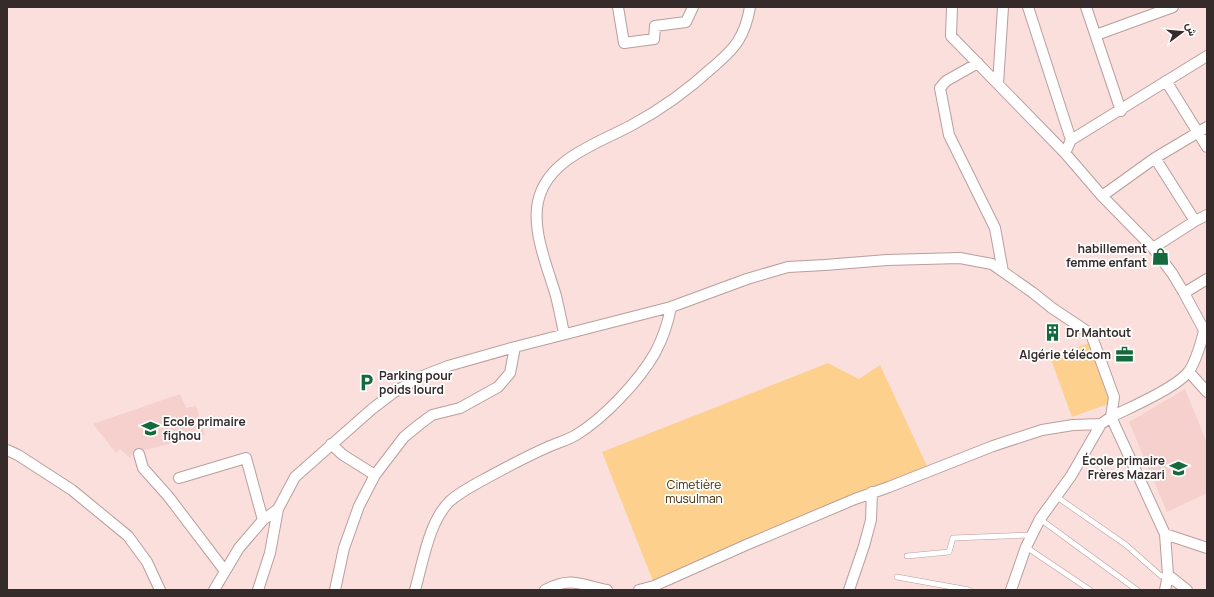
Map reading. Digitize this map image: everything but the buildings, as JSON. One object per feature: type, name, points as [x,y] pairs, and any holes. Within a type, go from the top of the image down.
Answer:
[{"type":"street","points":[[618,7],[624,43],[654,39],[655,26],[686,22],[693,7]]},
{"type":"street","points":[[564,334],[556,298],[542,251],[538,226],[537,208],[541,189],[551,174],[573,156],[662,108],[693,85],[731,51],[746,27],[750,7]]},
{"type":"street","points":[[952,7],[951,36],[1153,248],[1172,274],[1205,329],[1189,372],[1176,383],[1111,417],[1101,424],[1071,476],[1040,519],[1026,547],[1011,590]]},
{"type":"street","points":[[998,84],[1003,7]]},
{"type":"street","points":[[1028,7],[1071,140]]},
{"type":"street","points":[[1086,7],[1120,110]]},
{"type":"street","points":[[1096,35],[1173,7]]},
{"type":"street","points":[[1065,154],[1071,140],[1207,56]]},
{"type":"street","points":[[978,63],[946,81],[940,88],[949,135],[995,228],[1003,272]]},
{"type":"street","points":[[1166,81],[1203,130],[1207,147]]},
{"type":"street","points":[[1102,196],[1155,158],[1203,130]]},
{"type":"street","points":[[1155,158],[1195,221]]},
{"type":"street","points":[[1153,248],[1207,215]]},
{"type":"street","points":[[258,590],[270,553],[278,509],[295,477],[372,409],[393,393],[420,377],[448,366],[515,347],[671,307],[747,279],[788,267],[825,266],[886,260],[960,258],[992,264],[1052,308],[1091,334],[1114,397],[1111,417],[1165,534],[1168,575],[1165,590]]},
{"type":"street","points":[[1184,293],[1207,279]]},
{"type":"street","points":[[415,590],[429,538],[438,516],[450,501],[465,490],[506,466],[575,435],[613,405],[644,370],[656,352],[664,332],[671,307]]},
{"type":"street","points":[[335,590],[344,548],[359,506],[375,475],[404,437],[420,424],[432,416],[460,408],[498,387],[510,373],[515,347]]},
{"type":"street","points":[[1189,372],[1207,392]]},
{"type":"street","points":[[639,590],[654,586],[746,545],[872,492],[889,487],[1018,437],[1042,430],[1073,425],[1101,424]]},
{"type":"street","points":[[331,444],[343,455],[375,475]]},
{"type":"street","points":[[7,450],[18,454],[72,490],[128,536],[147,562],[160,590]]},
{"type":"street","points":[[139,454],[143,468],[168,496],[225,571]]},
{"type":"street","points":[[179,478],[246,458],[263,520]]},
{"type":"street","points":[[849,590],[871,520],[872,492]]},
{"type":"street","points":[[214,590],[239,548],[263,520],[278,509]]},
{"type":"street","points":[[1165,534],[1207,548]]},
{"type":"street","points":[[1168,575],[1187,590]]},
{"type":"street","points":[[545,590],[556,584],[574,581],[607,590]]},
{"type":"lane","points":[[1057,496],[1126,545],[1162,576],[1168,575]]},
{"type":"lane","points":[[1040,519],[1137,590]]},
{"type":"lane","points":[[907,556],[949,552],[953,538],[1032,534]]},
{"type":"lane","points":[[1026,547],[1090,590]]},
{"type":"lane","points":[[898,577],[969,590]]},
{"type":"shaded area","name":"École primaire Frères Mazari","points":[[1185,389],[1207,443],[1207,493],[1167,512],[1129,422]]},
{"type":"shaded area","name":"Ecole primaire fighou","points":[[180,394],[186,408],[196,406],[205,435],[133,453],[130,458],[120,449],[116,453],[93,424]]},
{"type":"green space","points":[[1089,343],[1111,403],[1072,417],[1050,357]]},
{"type":"green space","name":"Cimetière musulman","points":[[828,363],[859,379],[880,365],[927,466],[655,586],[602,452]]},
{"type":"place","name":"habillement femme enfant","points":[[1160,256]]},
{"type":"place","name":"Dr Mahtout","points":[[1053,333]]},
{"type":"place","name":"Algérie télécom","points":[[1124,355]]},
{"type":"place","name":"Parking pour poids lourd","points":[[366,383]]},
{"type":"place","name":"Ecole primaire fighou","points":[[150,429]]},
{"type":"place","name":"École primaire Frères Mazari","points":[[1178,468]]}]
